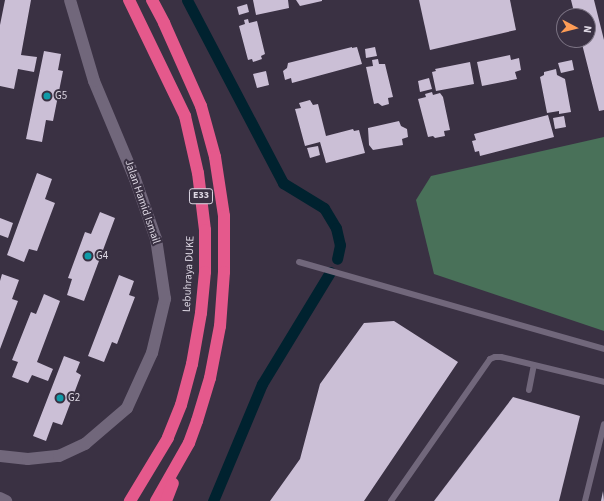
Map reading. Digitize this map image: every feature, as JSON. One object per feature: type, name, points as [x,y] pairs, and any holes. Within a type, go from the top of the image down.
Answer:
[{"type":"highway","name":"Lebuhraya DUKE","points":[[129,0],[185,116],[198,173],[205,230],[205,272],[201,313],[192,364],[181,405],[168,438],[130,501]]},
{"type":"highway","name":"E33","points":[[152,0],[201,106],[215,157],[224,216],[224,272],[220,326],[210,378],[189,443],[156,501]]},
{"type":"highway","points":[[166,501],[189,443]]},
{"type":"street","name":"Jalan Hamid Ismail","points":[[0,456],[28,460],[59,456],[85,444],[128,408],[152,353],[165,298],[156,239],[135,179],[94,81],[70,0]]},
{"type":"street","points":[[0,498],[6,501]]},
{"type":"lane","points":[[299,262],[604,349]]},
{"type":"lane","points":[[391,501],[490,359],[495,356],[604,382]]},
{"type":"lane","points":[[529,390],[534,365]]},
{"type":"lane","points":[[585,501],[604,424]]},
{"type":"green space","points":[[604,137],[604,331],[434,274],[416,200],[431,176]]},
{"type":"building","points":[[5,0],[31,0],[21,55],[37,57],[34,72],[18,69],[14,89],[0,86],[0,25]]},
{"type":"building","points":[[253,0],[288,0],[289,8],[256,15]]},
{"type":"building","points":[[296,0],[322,0],[322,1],[300,6]]},
{"type":"building","points":[[419,0],[510,0],[516,30],[430,50]]},
{"type":"building","points":[[571,0],[594,0],[596,8],[573,8]]},
{"type":"building","points":[[247,4],[249,12],[239,15],[237,7]]},
{"type":"building","points":[[596,8],[604,40],[604,110],[599,111],[583,48],[596,48]]},
{"type":"building","points":[[248,19],[249,23],[257,21],[265,54],[261,56],[262,59],[253,62],[252,59],[248,60],[239,26],[245,24],[244,20]]},
{"type":"building","points":[[357,47],[362,64],[292,83],[291,78],[285,80],[283,71],[287,68],[288,63]]},
{"type":"building","points":[[375,47],[377,56],[366,58],[365,49]]},
{"type":"building","name":"G5","points":[[44,51],[61,54],[58,70],[63,71],[53,121],[46,120],[42,142],[26,139]]},
{"type":"building","points":[[510,55],[511,60],[519,58],[521,70],[515,72],[517,79],[482,86],[477,62]]},
{"type":"building","points":[[378,59],[379,64],[385,64],[393,97],[388,98],[389,104],[382,106],[378,103],[374,104],[366,67],[373,66],[372,60]]},
{"type":"building","points":[[572,60],[574,70],[561,73],[558,63]]},
{"type":"building","points":[[470,62],[474,84],[436,91],[432,72],[436,71],[435,69]]},
{"type":"building","points":[[556,69],[557,75],[565,79],[571,112],[559,114],[559,111],[547,113],[540,77],[544,75],[544,72]]},
{"type":"building","points":[[266,71],[269,85],[257,88],[253,74]]},
{"type":"building","points":[[429,78],[432,89],[420,92],[418,81]]},
{"type":"building","points":[[432,92],[433,95],[440,93],[443,97],[450,130],[444,131],[445,136],[435,138],[433,136],[428,137],[418,99],[426,97],[425,94]]},
{"type":"building","points":[[310,100],[313,105],[318,104],[326,136],[353,129],[354,131],[359,130],[365,153],[326,163],[320,142],[305,146],[295,109],[301,108],[299,103]]},
{"type":"building","points":[[548,115],[554,137],[480,156],[479,151],[475,152],[472,141],[476,140],[474,134]]},
{"type":"building","points":[[564,116],[566,127],[555,129],[553,118]]},
{"type":"building","points":[[399,121],[401,126],[407,129],[408,137],[402,139],[403,145],[373,150],[369,145],[368,128]]},
{"type":"building","points":[[318,146],[320,155],[310,158],[307,148]]},
{"type":"building","points":[[37,173],[52,179],[45,199],[55,203],[37,251],[29,249],[24,262],[7,255]]},
{"type":"building","name":"G4","points":[[100,212],[115,218],[84,301],[67,295],[72,279],[68,278],[85,232],[91,234]]},
{"type":"building","points":[[0,218],[13,223],[8,238],[0,235]]},
{"type":"building","points":[[2,274],[19,280],[12,299],[18,301],[0,349],[0,281]]},
{"type":"building","points":[[119,275],[134,281],[129,295],[135,297],[117,344],[112,342],[104,362],[88,356]]},
{"type":"building","points":[[44,294],[60,301],[37,362],[53,369],[48,381],[32,375],[28,383],[12,377],[18,362],[12,360],[31,312],[36,314]]},
{"type":"building","points":[[394,321],[458,362],[364,501],[270,501],[300,459],[320,384],[364,323]]},
{"type":"building","name":"G2","points":[[64,356],[80,362],[76,372],[81,375],[62,425],[53,422],[46,441],[33,436]]},
{"type":"building","points":[[513,397],[580,416],[559,501],[434,501]]},
{"type":"building","points":[[603,491],[604,501],[601,501]]},
{"type":"waterway","points":[[187,0],[283,183],[324,208],[336,228],[340,245],[337,259]]},
{"type":"waterway","points":[[213,501],[262,384],[330,272]]},
{"type":"place","name":"G5","points":[[47,96]]},
{"type":"place","name":"G4","points":[[88,256]]},
{"type":"place","name":"G2","points":[[60,398]]}]
